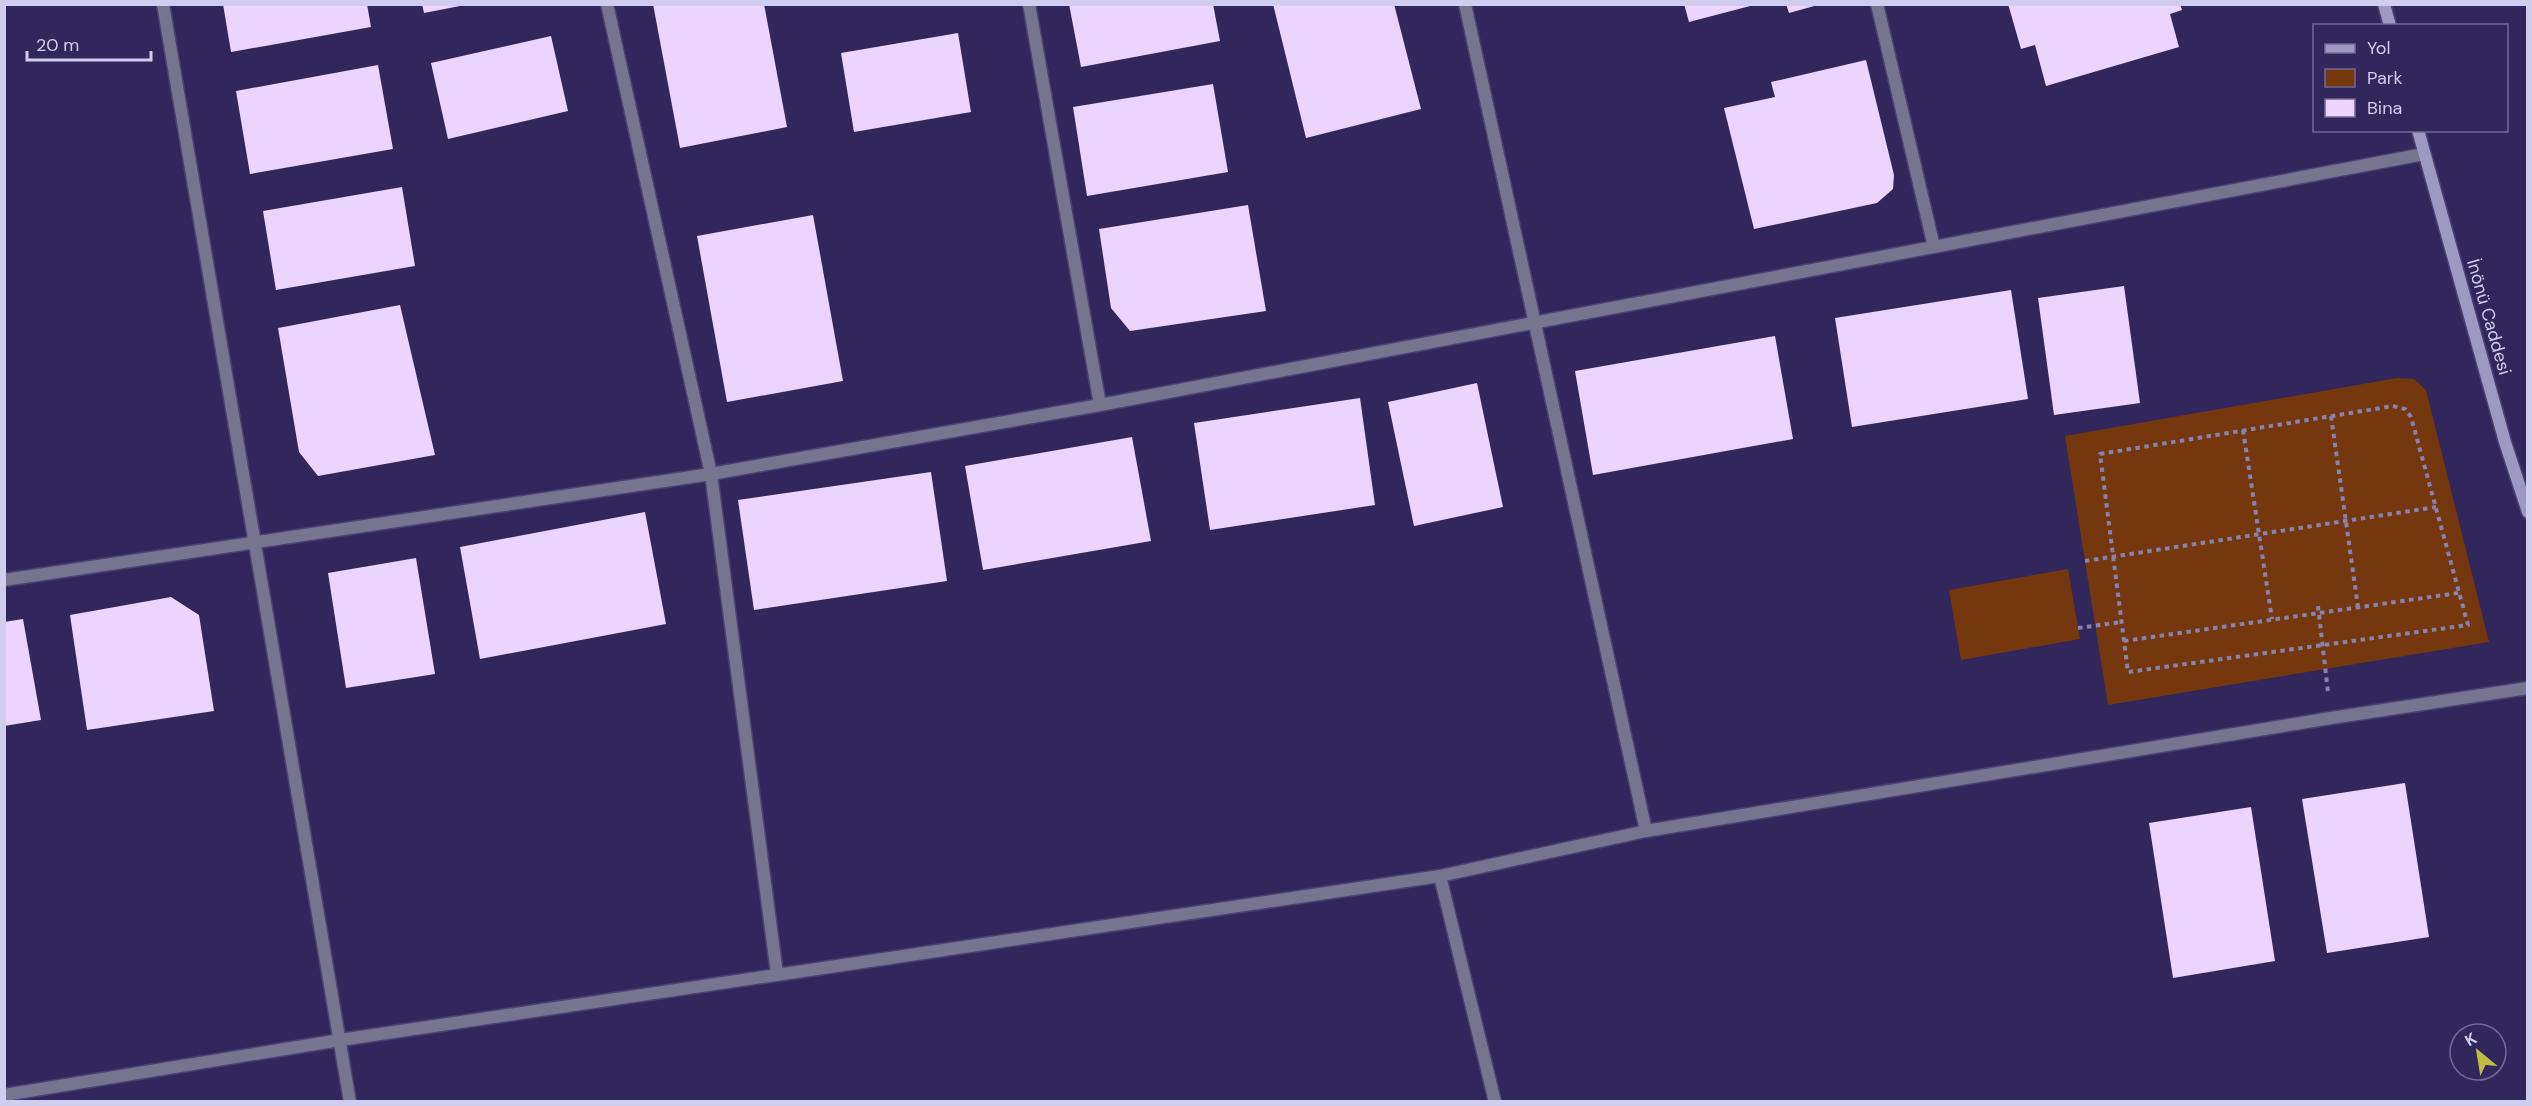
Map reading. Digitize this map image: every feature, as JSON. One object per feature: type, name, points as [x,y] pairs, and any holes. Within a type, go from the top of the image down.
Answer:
[{"type":"main road","points":[[2384,4],[2389,24]]},
{"type":"main road","name":"İnönü Caddesi","points":[[2418,132],[2502,431],[2528,512]]},
{"type":"street","points":[[163,4],[350,1101]]},
{"type":"street","points":[[607,4],[711,474],[777,974]]},
{"type":"street","points":[[1029,4],[1100,405]]},
{"type":"street","points":[[1465,4],[1646,831]]},
{"type":"street","points":[[1877,4],[1934,247]]},
{"type":"street","points":[[4,580],[711,474],[1100,405],[2424,154]]},
{"type":"street","points":[[4,1095],[340,1040],[1440,876],[1646,831],[2331,718],[2528,688]]},
{"type":"street","points":[[1440,876],[1495,1101]]},
{"type":"path","points":[[2393,406],[2405,409],[2412,417],[2468,625],[2128,672],[2100,454],[2331,416],[2393,406]]},
{"type":"path","points":[[2331,416],[2358,607]]},
{"type":"path","points":[[2243,430],[2272,620]]},
{"type":"path","points":[[2085,561],[2436,507]]},
{"type":"path","points":[[2124,641],[2458,593]]},
{"type":"path","points":[[2318,606],[2331,718]]},
{"type":"path","points":[[2078,628],[2122,622]]},
{"type":"green space","points":[[2397,378],[2414,379],[2426,390],[2489,642],[2108,705],[2065,436]]},
{"type":"green space","points":[[2068,569],[2080,639],[1961,660],[1949,590]]},
{"type":"building","points":[[223,4],[367,4],[371,27],[231,52]]},
{"type":"building","points":[[422,4],[460,4],[460,6],[424,13]]},
{"type":"building","points":[[653,4],[764,4],[787,127],[680,148]]},
{"type":"building","points":[[1069,4],[1213,4],[1220,41],[1081,67]]},
{"type":"building","points":[[1273,4],[1394,4],[1421,109],[1306,138]]},
{"type":"building","points":[[1684,4],[1754,4],[1754,5],[1689,22]]},
{"type":"building","points":[[1786,4],[1818,4],[1818,5],[1789,13]]},
{"type":"building","points":[[2008,4],[2180,4],[2182,10],[2170,14],[2179,47],[2046,86],[2035,45],[2021,49]]},
{"type":"building","points":[[958,33],[971,112],[854,132],[841,53]]},
{"type":"building","points":[[551,36],[568,111],[448,139],[431,63]]},
{"type":"building","points":[[1866,60],[1894,175],[1893,189],[1877,203],[1754,229],[1724,108],[1775,97],[1771,82]]},
{"type":"building","points":[[378,65],[393,149],[250,174],[236,91]]},
{"type":"building","points":[[1213,84],[1228,172],[1087,196],[1073,107]]},
{"type":"building","points":[[402,187],[415,266],[276,290],[263,211]]},
{"type":"building","points":[[1248,205],[1266,311],[1130,331],[1111,308],[1099,229]]},
{"type":"building","points":[[813,215],[843,381],[727,402],[697,236]]},
{"type":"building","points":[[2124,286],[2140,403],[2054,415],[2038,298]]},
{"type":"building","points":[[2011,290],[2028,399],[1852,427],[1835,318]]},
{"type":"building","points":[[400,305],[435,455],[318,476],[299,452],[278,328]]},
{"type":"building","points":[[1775,336],[1793,439],[1593,475],[1575,371]]},
{"type":"building","points":[[1477,383],[1503,507],[1414,526],[1388,402]]},
{"type":"building","points":[[1360,398],[1375,505],[1210,530],[1194,423]]},
{"type":"building","points":[[1132,437],[1151,541],[983,570],[965,466]]},
{"type":"building","points":[[931,472],[947,581],[754,610],[738,500]]},
{"type":"building","points":[[645,512],[666,624],[480,659],[460,547]]},
{"type":"building","points":[[416,558],[435,674],[346,688],[328,573]]},
{"type":"building","points":[[171,597],[199,615],[214,711],[87,730],[70,615]]},
{"type":"building","points":[[23,619],[41,720],[4,726],[4,622]]},
{"type":"building","points":[[2405,783],[2429,937],[2327,953],[2302,799]]},
{"type":"building","points":[[2251,807],[2275,961],[2173,978],[2149,823]]}]
